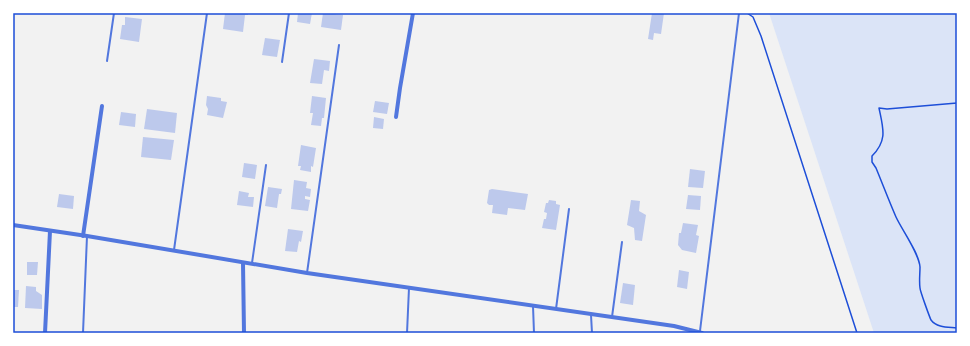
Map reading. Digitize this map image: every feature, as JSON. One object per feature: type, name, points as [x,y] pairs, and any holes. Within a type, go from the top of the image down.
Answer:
[{"type":"street","points":[[396,117],[413,13]]},
{"type":"street","points":[[85,236],[102,106]]},
{"type":"street","points":[[13,226],[85,236],[307,273],[674,326],[701,333]]},
{"type":"street","points":[[45,333],[50,231]]},
{"type":"street","points":[[243,263],[244,333]]},
{"type":"lane","points":[[107,61],[114,13]]},
{"type":"lane","points":[[174,252],[207,13]]},
{"type":"lane","points":[[282,62],[289,13]]},
{"type":"lane","points":[[701,333],[739,13]]},
{"type":"lane","points":[[307,273],[339,45]]},
{"type":"lane","points":[[252,264],[266,165]]},
{"type":"lane","points":[[556,309],[569,209]]},
{"type":"lane","points":[[83,333],[85,236]]},
{"type":"lane","points":[[612,317],[622,242]]},
{"type":"lane","points":[[407,333],[409,288]]},
{"type":"lane","points":[[533,306],[534,333]]},
{"type":"lane","points":[[591,314],[592,333]]},
{"type":"path","points":[[747,13],[753,17],[761,36],[857,333]]},
{"type":"path","points":[[957,103],[887,109],[878,108],[884,131],[882,144],[872,156],[872,162],[876,168],[896,217],[908,236],[909,242],[918,258],[920,266],[920,289],[928,314],[931,320],[937,325],[957,328]]},
{"type":"shaded area","points":[[769,13],[957,13],[957,333],[874,333]]},
{"type":"building","points":[[225,13],[248,13],[248,15],[245,15],[243,32],[223,29]]},
{"type":"building","points":[[298,13],[312,13],[310,24],[297,22]]},
{"type":"building","points":[[323,13],[343,15],[341,30],[321,27]]},
{"type":"building","points":[[652,13],[664,13],[661,34],[654,33],[653,40],[648,39]]},
{"type":"building","points":[[125,17],[142,19],[139,42],[120,39],[122,25],[125,25]]},
{"type":"building","points":[[265,38],[280,40],[277,57],[262,55]]},
{"type":"building","points":[[314,59],[330,61],[329,71],[324,70],[322,84],[310,83]]},
{"type":"building","points":[[207,96],[221,98],[221,101],[227,102],[223,118],[207,115]]},
{"type":"building","points":[[312,96],[326,98],[324,118],[322,118],[321,126],[311,125],[313,113],[310,113]]},
{"type":"building","points":[[375,101],[389,103],[387,114],[373,112]]},
{"type":"building","points":[[147,109],[177,113],[175,133],[144,129]]},
{"type":"building","points":[[121,112],[136,114],[135,127],[119,125]]},
{"type":"building","points":[[374,117],[384,119],[383,129],[373,128]]},
{"type":"building","points":[[143,137],[174,140],[171,160],[141,157]]},
{"type":"building","points":[[301,145],[316,148],[313,167],[311,166],[311,172],[300,170],[301,166],[298,166]]},
{"type":"building","points":[[244,163],[257,165],[255,179],[242,177]]},
{"type":"building","points":[[690,169],[705,171],[703,188],[688,187]]},
{"type":"building","points":[[294,180],[307,182],[306,188],[311,189],[310,197],[305,196],[305,199],[310,200],[308,211],[291,209]]},
{"type":"building","points":[[268,187],[282,189],[281,194],[279,194],[277,208],[265,206]]},
{"type":"building","points":[[492,189],[528,194],[525,210],[508,208],[507,215],[492,213],[493,205],[489,205],[487,203],[489,190]]},
{"type":"building","points":[[239,191],[249,193],[248,197],[254,197],[253,207],[237,205]]},
{"type":"building","points":[[59,194],[74,196],[73,209],[57,207]]},
{"type":"building","points":[[688,195],[701,196],[700,210],[686,209]]},
{"type":"building","points":[[549,200],[556,201],[556,204],[560,205],[556,230],[542,228],[547,213],[544,212],[546,203],[548,203]]},
{"type":"building","points":[[631,200],[640,201],[639,211],[646,215],[642,241],[635,240],[634,228],[627,225]]},
{"type":"building","points":[[683,223],[698,225],[696,235],[699,236],[696,253],[682,250],[678,245],[679,233],[681,233]]},
{"type":"building","points":[[288,229],[303,231],[297,252],[285,251]]},
{"type":"building","points":[[27,262],[38,262],[37,275],[27,275]]},
{"type":"building","points":[[679,270],[689,272],[687,289],[677,287]]},
{"type":"building","points":[[623,283],[635,285],[633,305],[620,303]]},
{"type":"building","points":[[26,286],[36,287],[36,291],[42,295],[42,309],[25,308]]},
{"type":"building","points":[[13,290],[19,290],[18,307],[13,307]]}]
